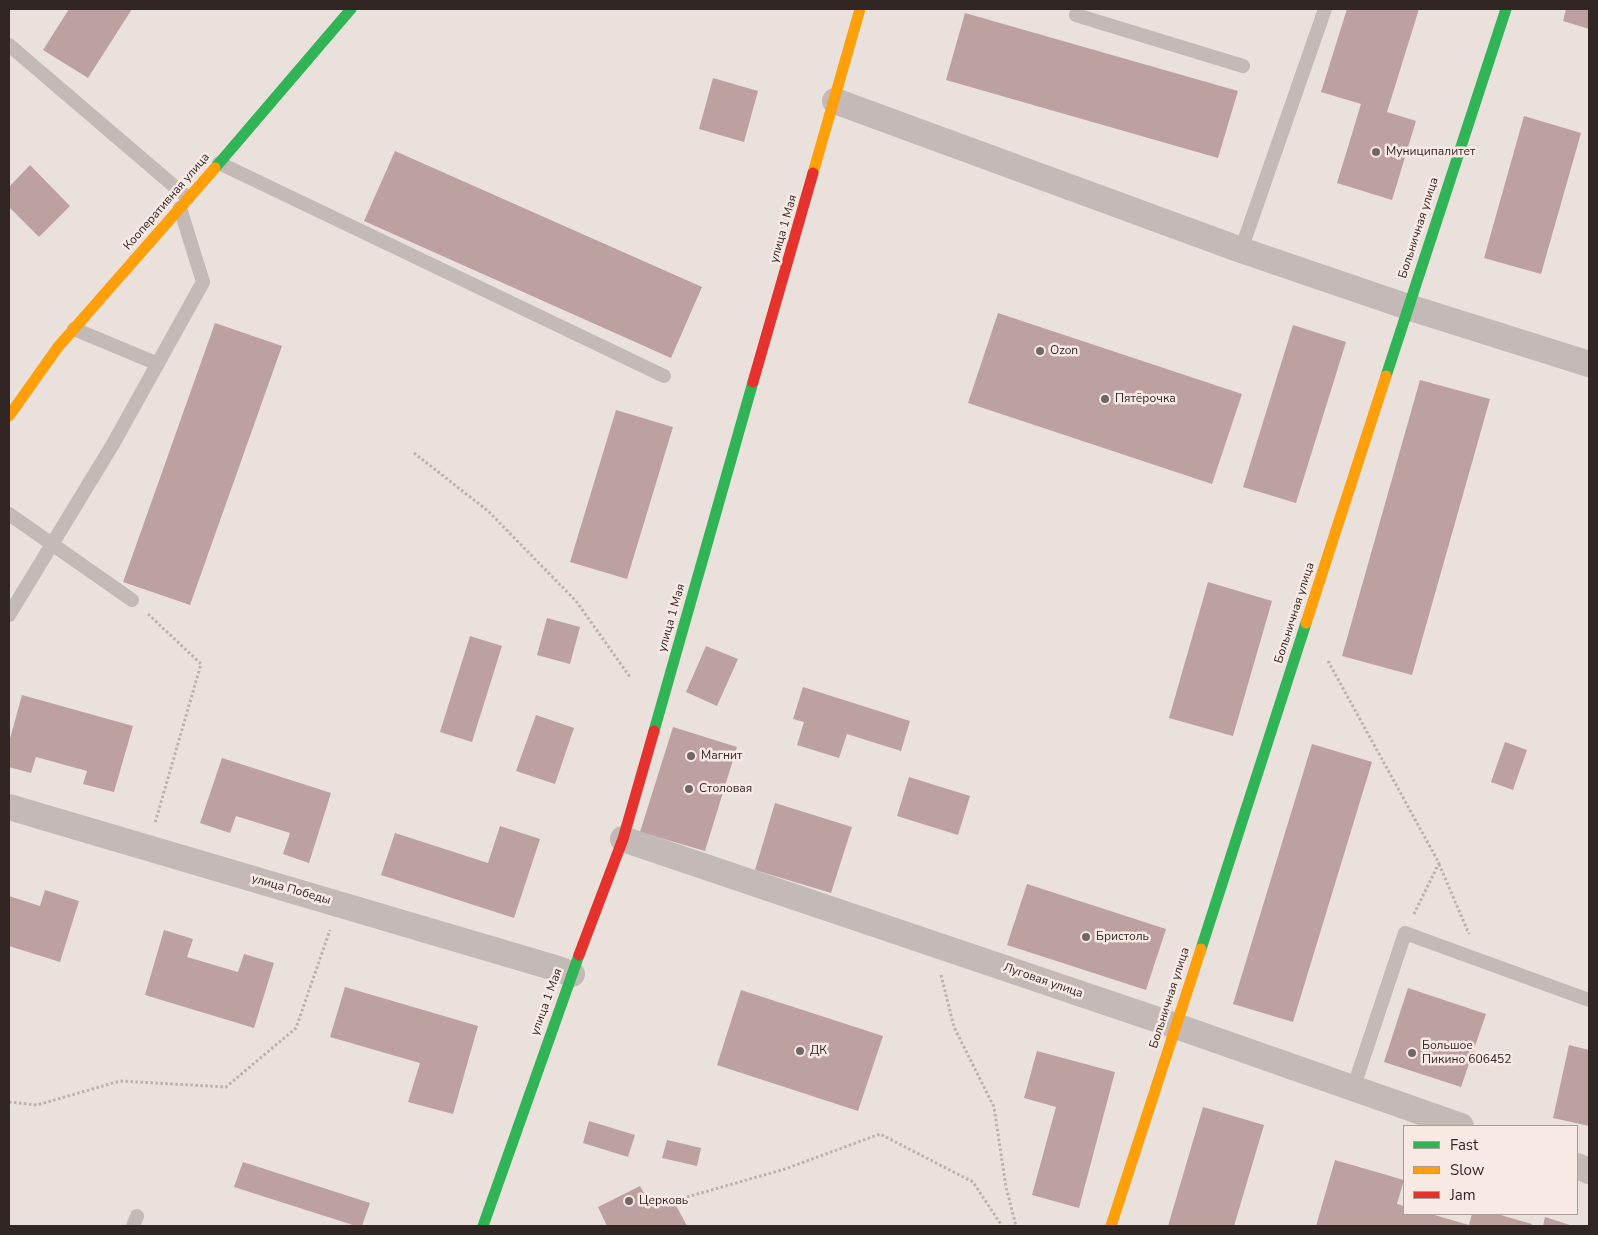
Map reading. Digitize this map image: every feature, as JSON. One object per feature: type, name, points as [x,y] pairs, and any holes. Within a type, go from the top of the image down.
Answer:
[{"type":"street","name":"Кооперативная улица","points":[[9,416],[58,347],[351,9]]},
{"type":"street","name":"улица 1 Мая","points":[[483,1226],[572,974],[623,839],[860,9]]},
{"type":"street","name":"Больничная улица","points":[[1111,1226],[1506,9]]},
{"type":"street","points":[[835,100],[1241,250],[1408,307],[1589,364]]},
{"type":"street","name":"улица Победы","points":[[9,807],[572,974]]},
{"type":"street","name":"Луговая улица","points":[[623,839],[1176,1026],[1459,1125]]},
{"type":"lane","points":[[1078,9],[1076,14],[1243,66]]},
{"type":"lane","points":[[1241,250],[1325,9]]},
{"type":"lane","points":[[9,46],[184,203],[203,282],[113,444],[9,616]]},
{"type":"lane","points":[[219,163],[664,376]]},
{"type":"lane","points":[[74,329],[158,364]]},
{"type":"lane","points":[[9,514],[132,600]]},
{"type":"lane","points":[[1353,1089],[1405,933],[1589,1000]]},
{"type":"path","points":[[414,453],[488,511],[576,601],[630,677]]},
{"type":"path","points":[[132,600],[201,664],[148,848]]},
{"type":"path","points":[[1328,661],[1439,863],[1480,960]]},
{"type":"path","points":[[1405,933],[1439,863]]},
{"type":"path","points":[[9,1102],[37,1105],[120,1081],[226,1088],[296,1028],[332,922]]},
{"type":"path","points":[[940,973],[954,1027],[994,1107],[1006,1187],[1016,1226]]},
{"type":"path","points":[[687,1197],[785,1169],[880,1134],[973,1182],[1002,1226]]},
{"type":"building","points":[[69,9],[132,9],[88,78],[43,50]]},
{"type":"building","points":[[1347,9],[1419,9],[1387,112],[1416,121],[1392,200],[1337,183],[1361,104],[1321,92]]},
{"type":"building","points":[[1566,9],[1589,9],[1589,29],[1563,21]]},
{"type":"building","points":[[965,13],[1238,91],[1218,158],[946,80]]},
{"type":"building","points":[[713,78],[758,91],[744,142],[699,129]]},
{"type":"building","points":[[1524,116],[1581,133],[1541,274],[1484,258]]},
{"type":"building","points":[[395,151],[702,287],[671,358],[364,221]]},
{"type":"building","points":[[30,165],[70,206],[39,237],[9,207],[9,187]]},
{"type":"building","name":"Пятёрочка","points":[[998,313],[1242,394],[1212,484],[968,403]]},
{"type":"building","points":[[215,323],[282,346],[190,605],[123,582]]},
{"type":"building","points":[[1293,325],[1346,342],[1296,503],[1243,487]]},
{"type":"building","points":[[1420,380],[1490,399],[1412,675],[1342,656]]},
{"type":"building","points":[[616,410],[673,427],[627,579],[570,562]]},
{"type":"building","points":[[1208,582],[1272,601],[1233,736],[1169,718]]},
{"type":"building","points":[[547,618],[580,627],[570,664],[537,655]]},
{"type":"building","points":[[470,636],[502,646],[472,742],[440,732]]},
{"type":"building","points":[[706,646],[738,659],[717,706],[686,692]]},
{"type":"building","points":[[803,687],[910,721],[901,751],[847,734],[839,758],[797,745],[804,722],[793,719]]},
{"type":"building","points":[[22,695],[133,726],[114,792],[83,784],[87,771],[36,757],[31,773],[9,767],[9,742]]},
{"type":"building","points":[[536,715],[574,728],[555,784],[516,771]]},
{"type":"building","name":"Столовая","points":[[673,727],[737,747],[705,851],[640,832]]},
{"type":"building","points":[[1505,742],[1527,750],[1513,790],[1491,782]]},
{"type":"building","points":[[1312,744],[1372,762],[1293,1022],[1233,1004]]},
{"type":"building","points":[[222,758],[331,793],[309,863],[283,854],[290,833],[236,816],[230,833],[200,823]]},
{"type":"building","points":[[909,777],[970,796],[958,835],[897,816]]},
{"type":"building","points":[[775,803],[852,827],[831,893],[755,870]]},
{"type":"building","points":[[500,826],[540,839],[514,918],[381,875],[395,833],[488,863]]},
{"type":"building","name":"Бристоль","points":[[1027,884],[1166,929],[1146,990],[1007,945]]},
{"type":"building","points":[[45,890],[79,901],[60,962],[9,946],[9,896],[40,906]]},
{"type":"building","points":[[164,930],[193,939],[187,957],[238,972],[244,954],[274,963],[254,1028],[145,995]]},
{"type":"building","points":[[345,987],[478,1026],[453,1114],[408,1102],[420,1063],[330,1037]]},
{"type":"building","points":[[1408,988],[1486,1014],[1461,1087],[1384,1062]]},
{"type":"building","name":"ДК","points":[[741,990],[883,1036],[858,1111],[717,1065]]},
{"type":"building","points":[[1569,1045],[1589,1050],[1589,1126],[1553,1118]]},
{"type":"building","points":[[1037,1051],[1115,1072],[1079,1208],[1032,1195],[1056,1107],[1024,1098]]},
{"type":"building","points":[[1203,1107],[1264,1125],[1234,1226],[1168,1226]]},
{"type":"building","points":[[589,1121],[635,1135],[628,1157],[583,1143]]},
{"type":"building","points":[[667,1140],[701,1148],[697,1166],[662,1158]]},
{"type":"building","points":[[1335,1160],[1403,1180],[1397,1204],[1403,1206],[1403,1215],[1434,1215],[1469,1225],[1472,1215],[1500,1215],[1532,1224],[1531,1226],[1316,1226]]},
{"type":"building","points":[[243,1162],[370,1203],[362,1226],[356,1226],[234,1187]]},
{"type":"building","name":"Церковь","points":[[640,1186],[651,1206],[671,1196],[687,1226],[607,1226],[598,1207]]},
{"type":"building","points":[[1545,1217],[1573,1226],[1543,1226]]},
{"type":"traffic: fast","points":[[215,168],[351,9]]},
{"type":"traffic: fast","points":[[1386,376],[1506,9]]},
{"type":"traffic: fast","points":[[654,731],[753,382]]},
{"type":"traffic: fast","points":[[1201,949],[1306,623]]},
{"type":"traffic: fast","points":[[483,1226],[579,955]]},
{"type":"traffic: slow","points":[[813,173],[860,9]]},
{"type":"traffic: slow","points":[[9,416],[58,347],[215,168]]},
{"type":"traffic: slow","points":[[1306,623],[1386,376]]},
{"type":"traffic: slow","points":[[1111,1226],[1201,949]]},
{"type":"traffic: jam","points":[[753,382],[813,173]]},
{"type":"traffic: jam","points":[[579,955],[623,839],[654,731]]},
{"type":"place","name":"Муниципалитет","points":[[1376,152]]},
{"type":"place","name":"Ozon","points":[[1040,351]]},
{"type":"place","name":"Пятёрочка","points":[[1105,399]]},
{"type":"place","name":"Магнит","points":[[691,756]]},
{"type":"place","name":"Столовая","points":[[689,789]]},
{"type":"place","name":"Бристоль","points":[[1086,937]]},
{"type":"place","name":"ДК","points":[[800,1051]]},
{"type":"place","name":"Большое Пикино 606452","points":[[1412,1053]]},
{"type":"place","name":"Церковь","points":[[629,1201]]}]
